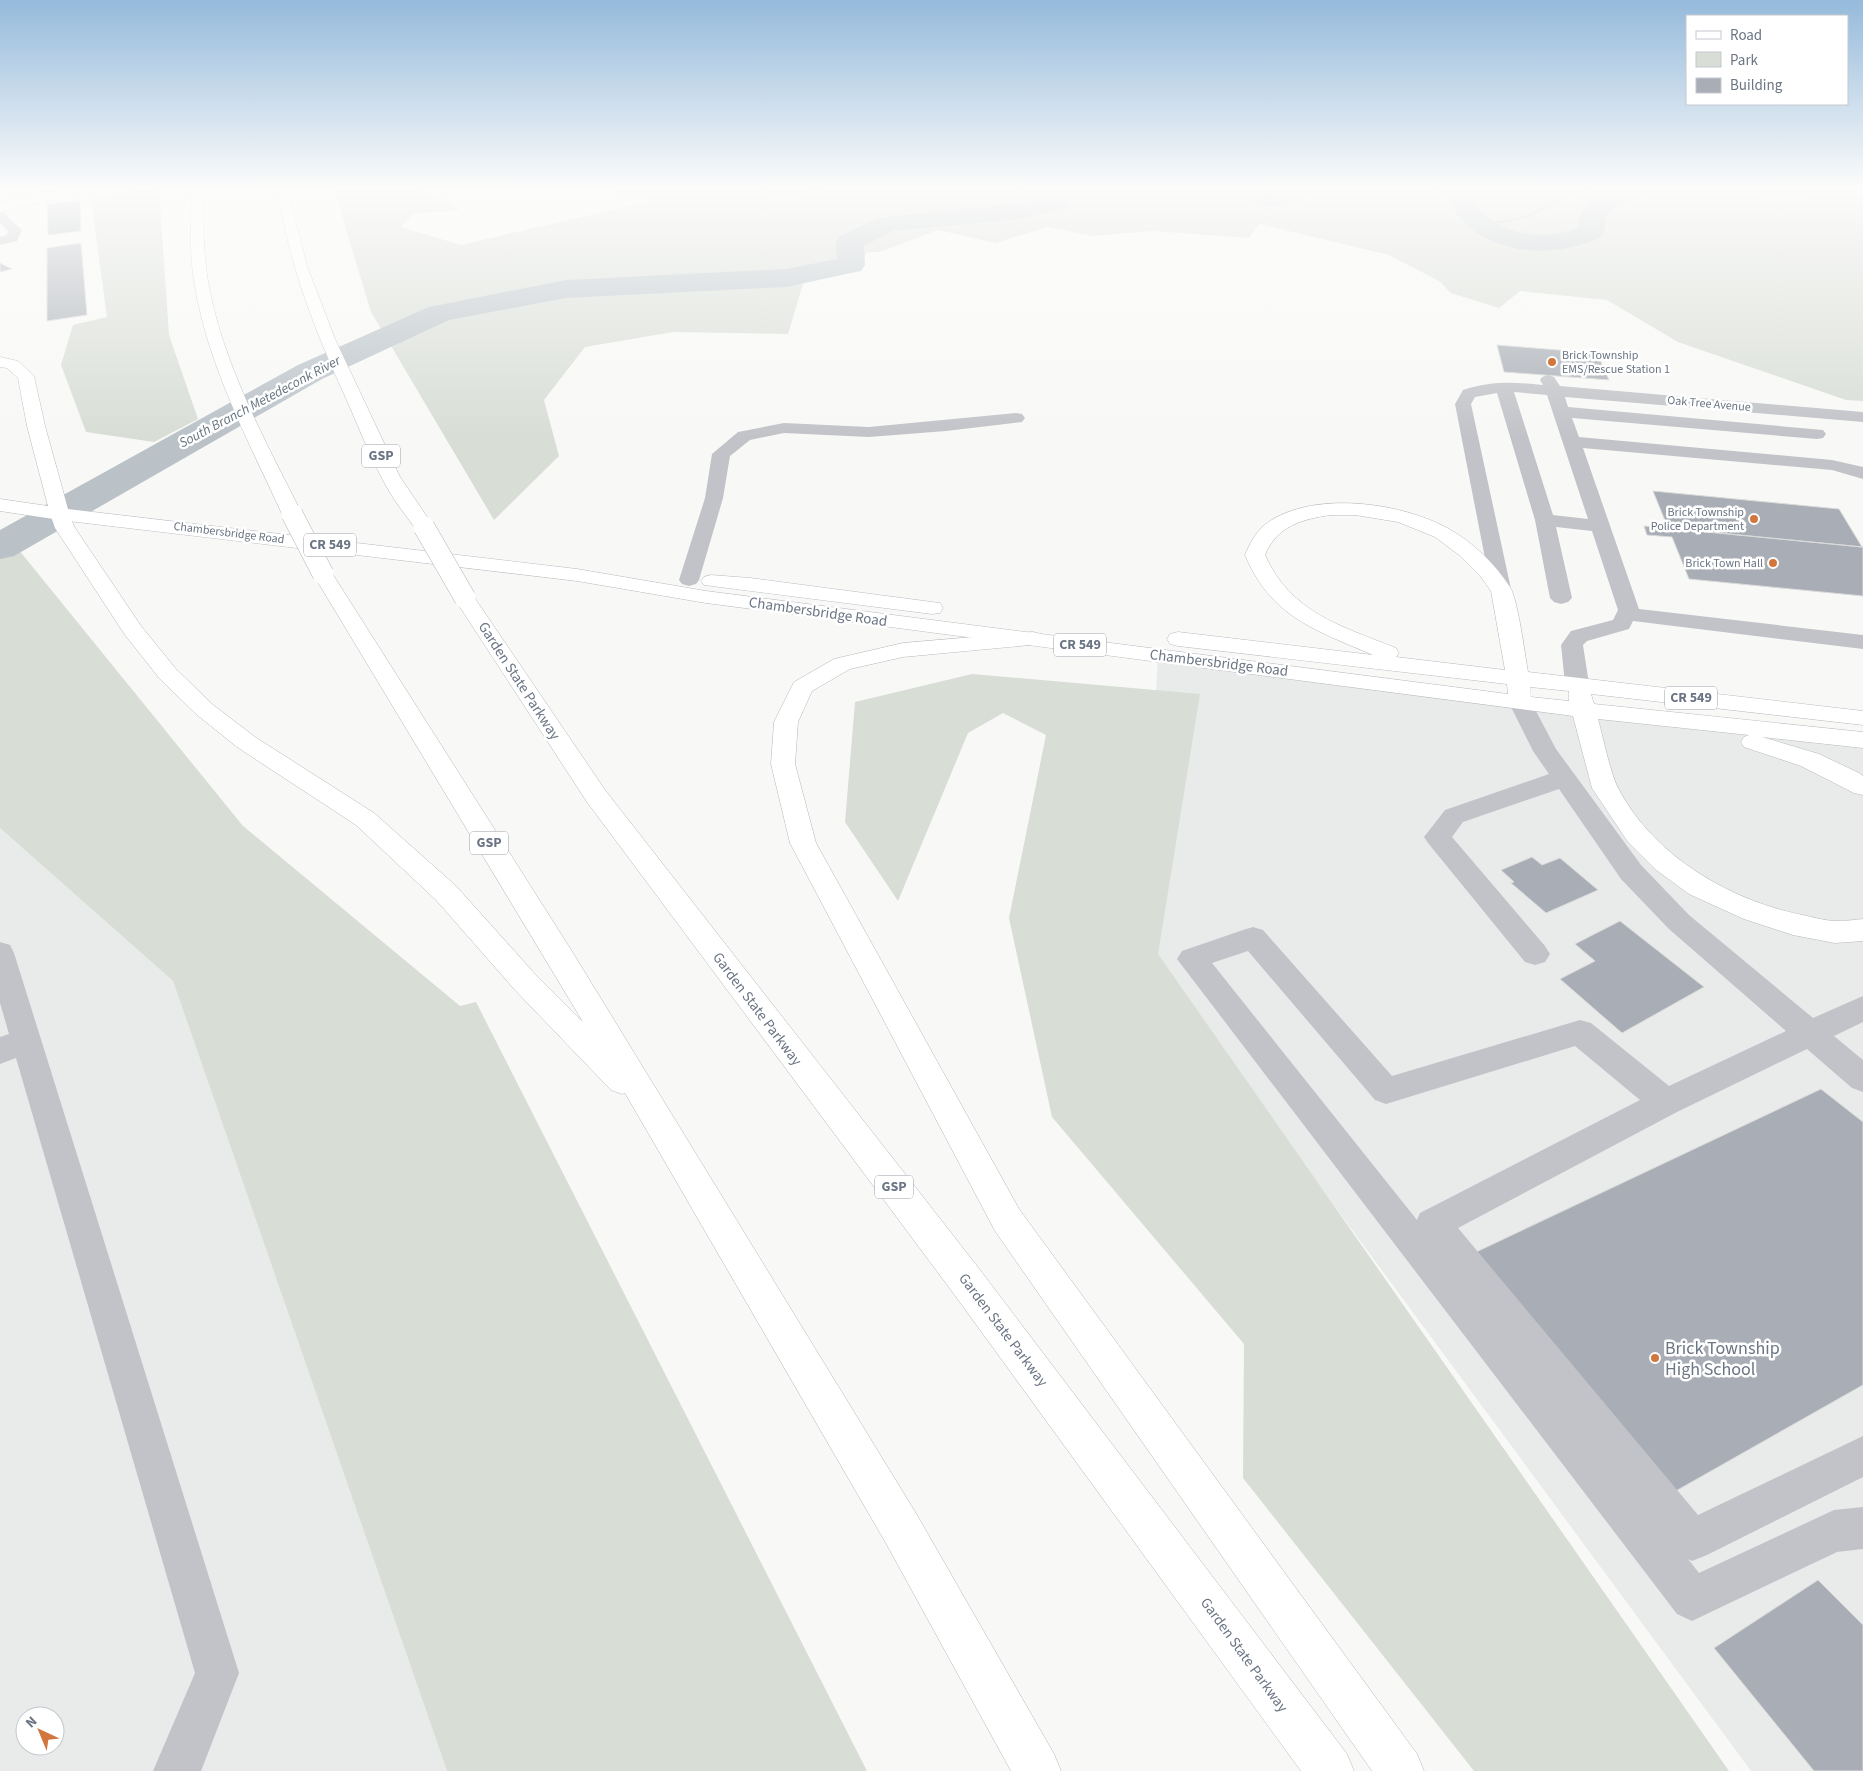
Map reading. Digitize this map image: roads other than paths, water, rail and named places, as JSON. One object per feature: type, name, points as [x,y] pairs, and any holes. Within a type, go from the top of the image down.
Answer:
[{"type":"main road","name":"GSP","points":[[200,272],[203,295],[232,384],[292,514],[338,601],[563,961],[902,1530],[1037,1771]]},
{"type":"main road","name":"Garden State Parkway","points":[[303,272],[312,303],[324,333],[399,490],[424,527],[513,673],[596,796],[798,1064],[970,1286],[1330,1771]]},
{"type":"main road","points":[[0,362],[12,364],[26,376],[52,486],[133,630],[168,674],[204,709],[246,742],[365,819],[446,894],[525,982],[653,1113]]},
{"type":"main road","name":"Chambersbridge Road","points":[[6,506],[69,519],[577,575],[706,597],[1033,639],[1520,691],[1577,684],[1863,718]]},
{"type":"main road","points":[[1415,665],[1329,629],[1304,615],[1284,600],[1269,584],[1259,569],[1255,555],[1261,542],[1272,529],[1287,520],[1313,511],[1350,508],[1395,514],[1441,533],[1475,558],[1501,589],[1520,691]]},
{"type":"main road","name":"Chambersbridge Road","points":[[577,575],[750,584],[1038,622],[1415,665],[1584,709],[1863,740]]},
{"type":"main road","points":[[1033,639],[903,650],[842,664],[802,687],[786,722],[783,764],[803,843],[1007,1220],[1400,1771]]},
{"type":"main road","points":[[1577,684],[1606,788],[1637,836],[1665,862],[1699,887],[1754,912],[1793,924],[1835,932],[1863,930]]},
{"type":"main road","points":[[1665,718],[1790,751],[1816,761],[1863,787]]},
{"type":"lane","name":"Oak Tree Avenue","points":[[1501,589],[1462,404],[1469,394],[1488,388],[1506,394],[1551,385],[1863,418]]},
{"type":"lane","points":[[1551,385],[1562,412],[1629,610],[1621,624],[1579,636],[1572,646],[1577,684]]},
{"type":"lane","points":[[1506,394],[1545,520],[1561,598]]},
{"type":"lane","points":[[1562,412],[1818,434]]},
{"type":"lane","points":[[689,580],[714,498],[721,454],[744,436],[784,428],[869,432],[1016,418]]},
{"type":"lane","points":[[1572,442],[1832,465],[1863,473]]},
{"type":"lane","points":[[1545,520],[1600,526]]},
{"type":"lane","points":[[1627,614],[1863,642]]},
{"type":"lane","points":[[1520,691],[1545,751],[1631,872],[1679,922],[1863,1079]]},
{"type":"lane","points":[[1535,954],[1436,837],[1454,816],[1564,778]]},
{"type":"lane","points":[[1606,788],[1631,872]]},
{"type":"lane","points":[[1666,1102],[1580,1032],[1386,1091],[1253,938],[1192,959],[1692,1599],[1834,1531],[1863,1528]]},
{"type":"lane","points":[[2,970],[13,1045],[217,1673],[177,1771]]},
{"type":"lane","points":[[1863,1008],[1666,1102],[1432,1224],[1692,1540],[1863,1456]]},
{"type":"waterway","name":"South Branch Metedeconk River","points":[[0,547],[310,372],[440,313],[566,289],[786,278],[818,272]]},
{"type":"place","name":"Brick Township EMS/Rescue Station 1","points":[[1552,362]]},
{"type":"place","name":"Brick Township Police Department","points":[[1754,519]]},
{"type":"place","name":"Brick Town Hall","points":[[1773,563]]},
{"type":"place","name":"Brick Township High School","points":[[1655,1358]]}]
